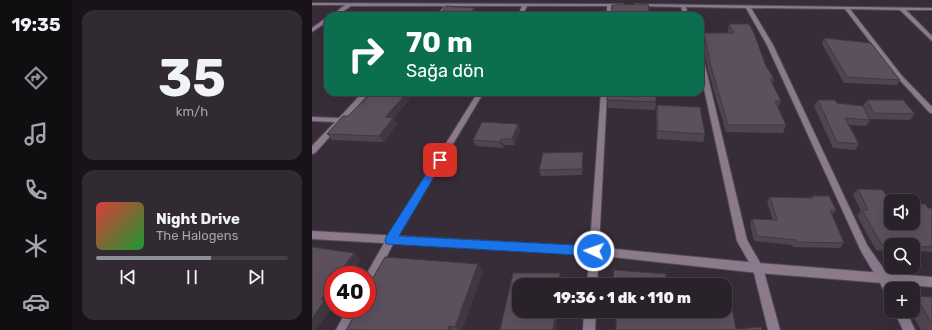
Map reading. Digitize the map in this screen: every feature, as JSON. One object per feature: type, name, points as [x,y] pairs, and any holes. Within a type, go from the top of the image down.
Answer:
[{"type":"street","points":[[312,4],[683,5],[932,9]]},
{"type":"street","points":[[339,12],[351,4]]},
{"type":"street","points":[[442,12],[449,4]]},
{"type":"street","points":[[522,12],[525,5]]},
{"type":"street","points":[[609,12],[610,5]]},
{"type":"street","points":[[683,5],[685,12]]},
{"type":"street","points":[[747,6],[770,45],[864,248],[886,282]]},
{"type":"street","points":[[846,7],[900,77],[932,111]]},
{"type":"street","points":[[901,8],[932,40]]},
{"type":"street","points":[[312,30],[324,22]]},
{"type":"street","points":[[704,75],[742,241],[758,268],[774,330]]},
{"type":"street","points":[[312,151],[363,96]]},
{"type":"street","points":[[376,267],[390,241],[479,96]]},
{"type":"street","points":[[592,278],[604,96]]},
{"type":"street","points":[[312,119],[341,120]]},
{"type":"street","points":[[312,236],[594,251],[758,268],[932,282]]},
{"type":"street","points":[[342,330],[348,318]]},
{"type":"street","points":[[589,330],[590,318]]},
{"type":"street","points":[[903,318],[909,330]]},
{"type":"building","points":[[648,4],[649,12],[611,12],[612,5]]},
{"type":"building","points":[[446,6],[475,8],[471,12],[442,12]]},
{"type":"building","points":[[729,24],[749,24],[754,33],[766,66],[774,79],[770,79],[781,101],[775,101],[786,125],[728,125],[711,67],[704,33],[734,33]]},
{"type":"building","points":[[824,38],[871,43],[900,80],[847,77]]},
{"type":"building","points":[[369,96],[404,96],[385,117],[393,118],[379,136],[327,134],[343,116],[348,116]]},
{"type":"building","points":[[608,96],[656,96],[656,102],[607,100]]},
{"type":"building","points":[[818,100],[835,100],[837,103],[863,106],[870,120],[845,118],[859,144],[837,142]]},
{"type":"building","points":[[867,100],[903,100],[915,114],[874,113]]},
{"type":"building","points":[[657,105],[700,107],[705,134],[658,131]]},
{"type":"building","points":[[482,122],[518,124],[512,139],[501,139],[500,142],[473,140]]},
{"type":"building","points":[[583,152],[582,169],[539,170],[543,153]]},
{"type":"building","points":[[858,189],[883,190],[885,194],[884,194],[884,230],[920,230],[920,204],[925,204],[928,208],[932,208],[932,247],[920,246],[920,238],[884,238],[884,245],[882,245],[862,210],[868,210]]},
{"type":"building","points":[[812,196],[829,196],[836,210],[830,210],[844,243],[797,242],[796,240],[757,236],[752,219],[777,220],[770,197],[813,198]]},
{"type":"building","points":[[312,247],[354,253],[345,266],[324,266],[324,296],[321,300],[324,300],[324,301],[312,319]]},
{"type":"building","points":[[385,257],[478,264],[455,327],[449,326],[448,330],[346,330],[353,318],[376,318],[376,272]]},
{"type":"building","points":[[614,270],[666,274],[666,278],[613,278]]},
{"type":"building","points":[[513,273],[560,273],[560,278],[512,278],[512,318],[555,318],[553,330],[500,330]]},
{"type":"building","points":[[920,296],[932,297],[932,324],[920,303]]},
{"type":"building","points":[[732,308],[736,329],[761,327],[762,330],[616,330],[616,318],[732,318]]},
{"type":"route","points":[[440,160],[390,241],[594,251]]}]
